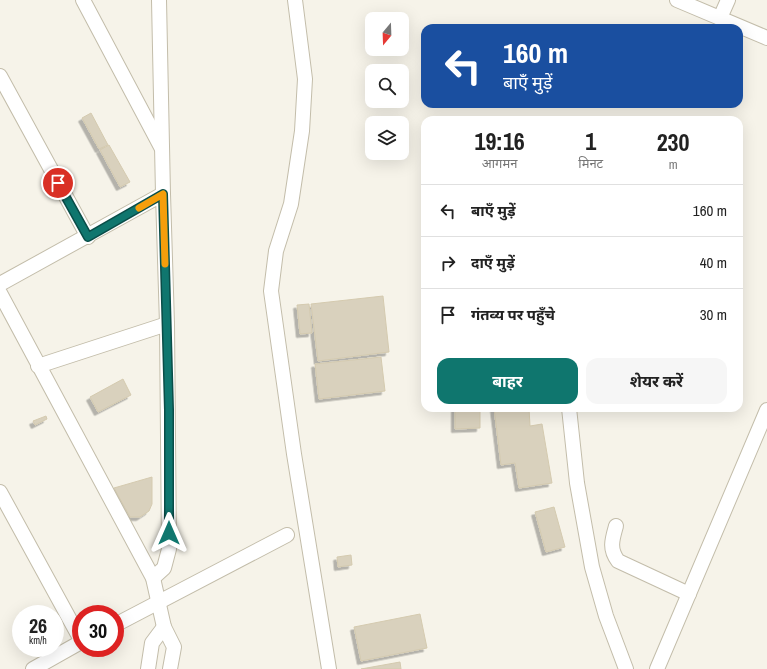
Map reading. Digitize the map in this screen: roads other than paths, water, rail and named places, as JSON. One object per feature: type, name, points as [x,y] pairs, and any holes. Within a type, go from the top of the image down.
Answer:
[{"type":"street","points":[[83,0],[162,150]]},
{"type":"street","points":[[153,578],[164,568],[169,549],[167,324],[159,0]]},
{"type":"street","points":[[295,0],[305,79],[302,131],[291,204],[276,250],[272,291],[294,454],[329,669]]},
{"type":"street","points":[[677,0],[734,24]]},
{"type":"street","points":[[720,18],[728,0]]},
{"type":"street","points":[[743,28],[767,38]]},
{"type":"street","points":[[0,76],[88,237]]},
{"type":"street","points":[[0,284],[88,237],[163,194]]},
{"type":"street","points":[[0,293],[153,578],[164,627],[174,647],[170,669]]},
{"type":"street","points":[[38,366],[167,324]]},
{"type":"street","points":[[656,669],[767,410]]},
{"type":"street","points":[[569,412],[577,483],[592,567],[606,616],[626,669]]},
{"type":"street","points":[[0,492],[72,624]]},
{"type":"street","points":[[616,526],[611,544],[613,554],[618,561],[689,594]]},
{"type":"street","points":[[124,620],[287,535]]},
{"type":"street","points":[[148,669],[152,643],[164,627]]},
{"type":"street","points":[[33,669],[72,646]]}]
